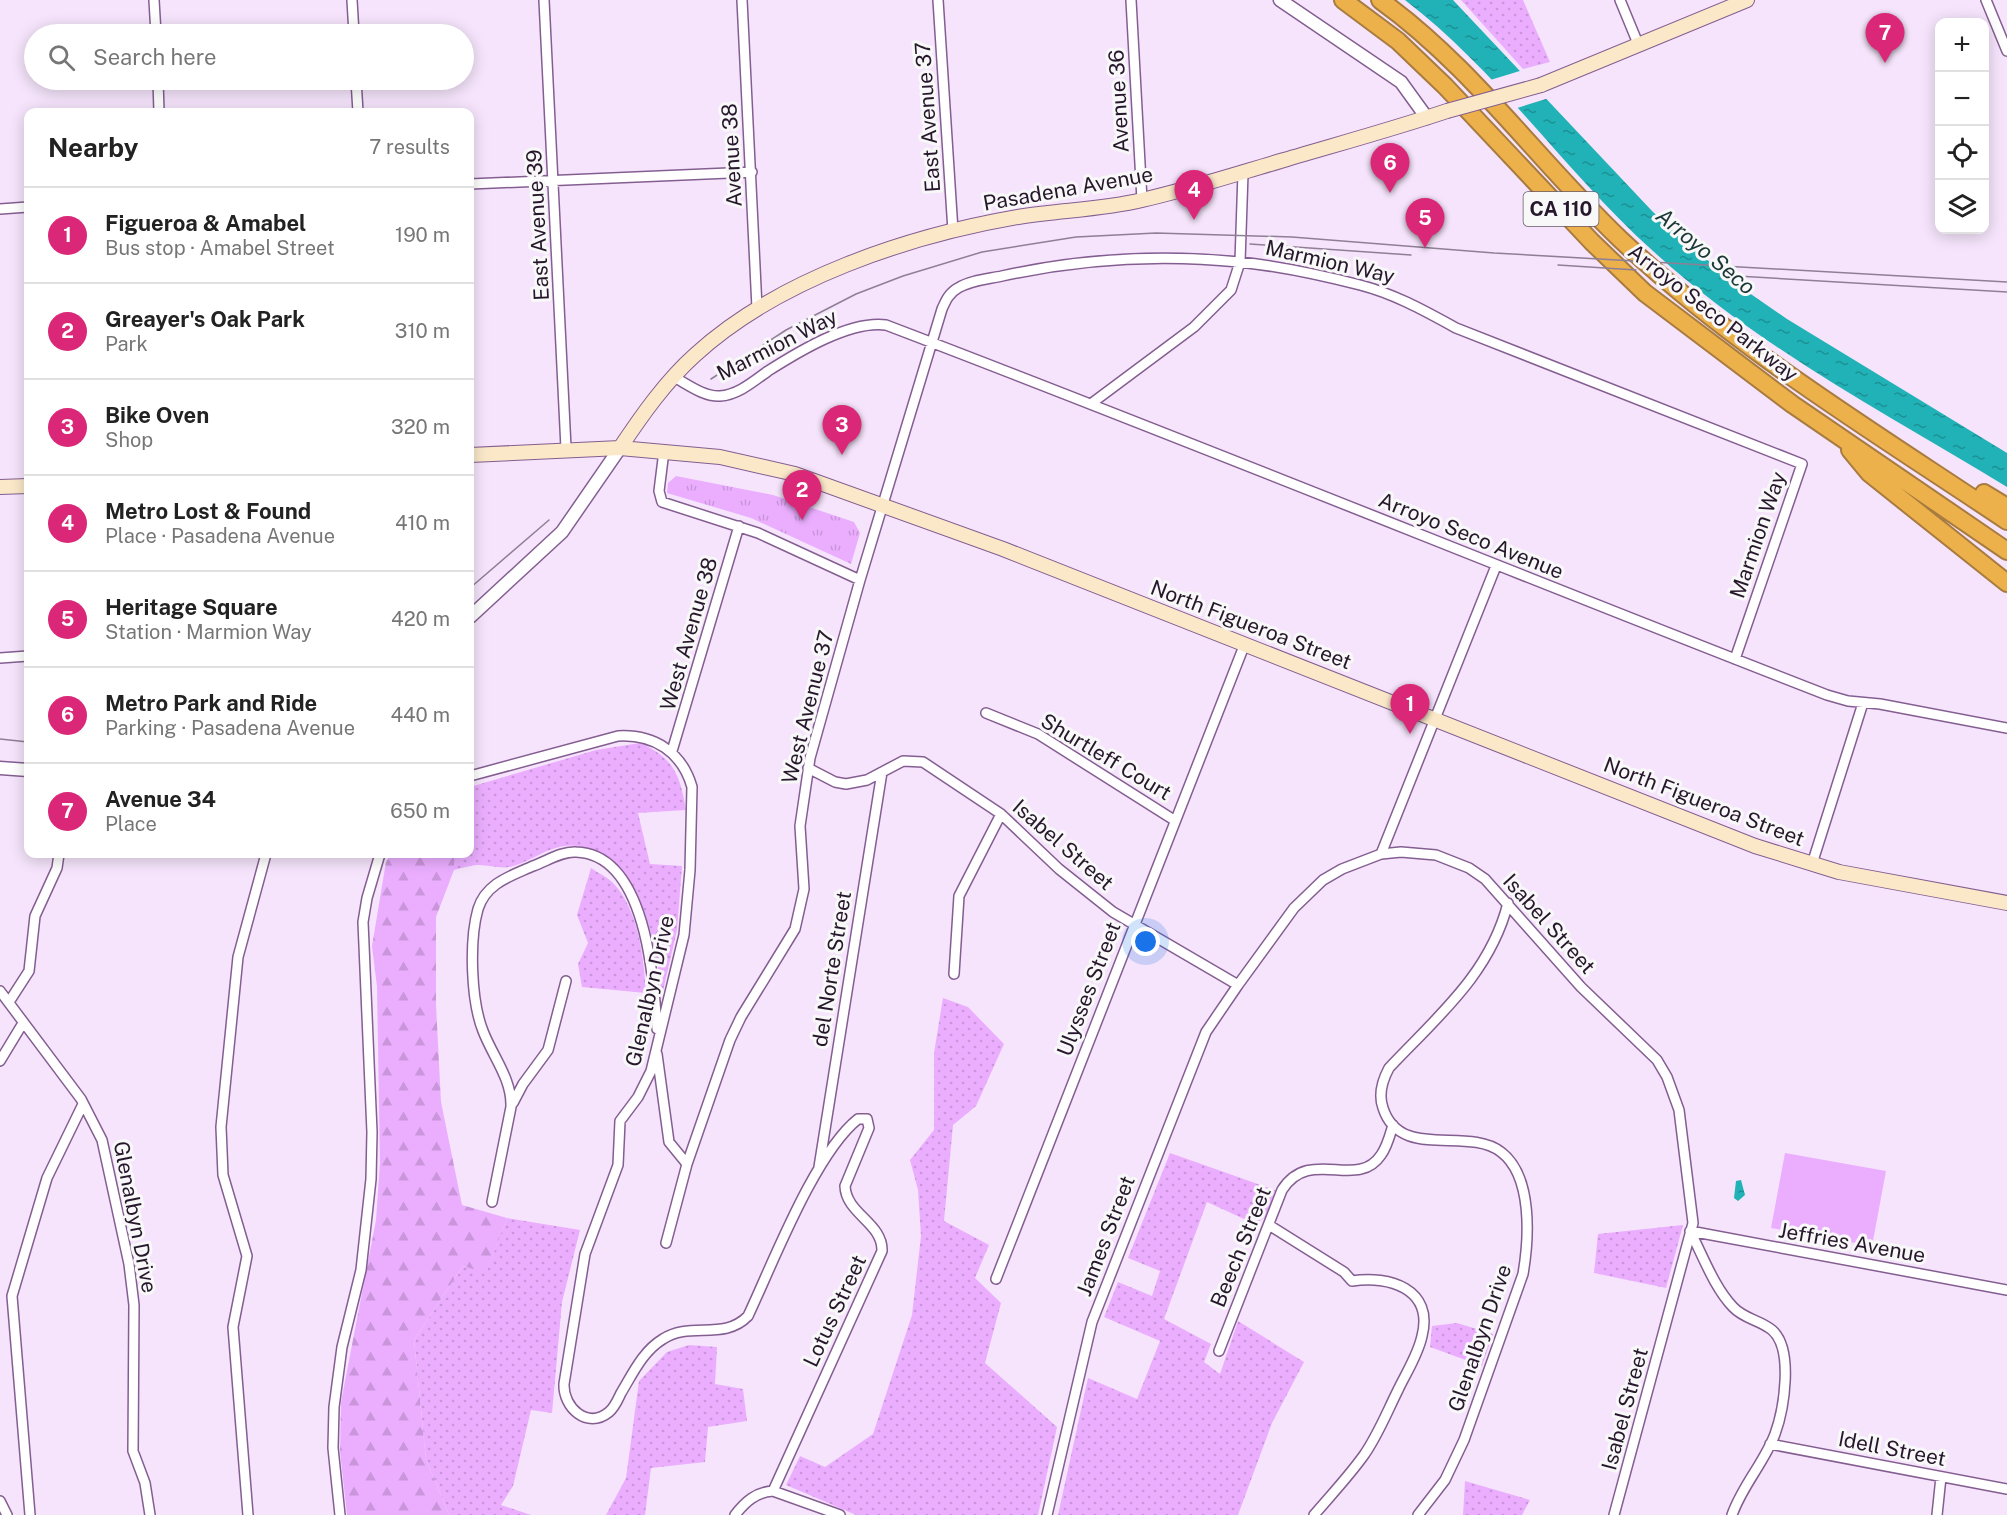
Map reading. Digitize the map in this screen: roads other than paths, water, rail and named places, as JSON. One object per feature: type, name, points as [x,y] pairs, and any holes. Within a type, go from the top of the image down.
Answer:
[{"type":"highway","name":"Arroyo Seco Parkway","points":[[1343,0],[1398,41],[1445,86],[1592,242],[1645,293],[1839,436],[2007,551]]},
{"type":"highway","name":"Arroyo Seco Parkway","points":[[1380,0],[1414,24],[1503,113],[1619,238],[1686,298],[1829,400],[2007,521]]},
{"type":"highway","points":[[1829,400],[2007,507]]},
{"type":"highway","points":[[1839,436],[1869,473],[2007,583]]},
{"type":"main road","name":"Pasadena Avenue","points":[[620,448],[674,377],[705,346],[757,308],[836,270],[953,231],[1019,217],[1142,200],[1243,173],[1541,85],[1747,0]]},
{"type":"main road","name":"North Figueroa Street","points":[[474,455],[566,448],[620,448],[664,451],[756,464],[795,474],[1003,549],[1755,846],[1812,864],[1862,876],[2007,903]]},
{"type":"main road","points":[[0,486],[24,486]]},
{"type":"street","points":[[154,0],[155,24]]},
{"type":"street","points":[[352,0],[353,24]]},
{"type":"street","name":"East Avenue 39","points":[[544,0],[566,448]]},
{"type":"street","name":"Avenue 38","points":[[742,0],[757,308]]},
{"type":"street","name":"East Avenue 37","points":[[938,0],[953,231]]},
{"type":"street","name":"Avenue 36","points":[[1131,0],[1142,200]]},
{"type":"street","points":[[1280,0],[1401,82],[1427,118]]},
{"type":"street","points":[[1620,0],[1639,46]]},
{"type":"street","points":[[1986,0],[2007,51]]},
{"type":"street","points":[[158,90],[159,108]]},
{"type":"street","points":[[357,90],[358,108]]},
{"type":"street","points":[[474,184],[752,172]]},
{"type":"street","points":[[1092,403],[1194,327],[1232,290],[1240,262],[1243,173]]},
{"type":"street","points":[[0,209],[24,207]]},
{"type":"street","name":"Marmion Way","points":[[674,377],[706,394],[718,396],[731,394],[784,361],[841,333],[874,323],[886,325],[932,343],[948,296],[959,287],[1029,270],[1112,261],[1183,258],[1240,262],[1352,283],[1404,300],[1456,328],[1692,418],[1803,464],[1735,659]]},
{"type":"street","name":"Arroyo Seco Avenue","points":[[932,343],[1092,403],[1496,566],[1827,695],[2007,728]]},
{"type":"street","name":"West Avenue 37","points":[[666,1243],[687,1164],[737,1025],[795,929],[804,890],[800,826],[808,768],[860,580],[932,343]]},
{"type":"street","points":[[474,613],[562,532],[620,448]]},
{"type":"street","points":[[664,451],[659,491],[662,502],[739,526],[860,580]]},
{"type":"street","name":"West Avenue 38","points":[[672,752],[739,526]]},
{"type":"street","points":[[1381,854],[1496,566]]},
{"type":"street","name":"Ulysses Street","points":[[996,1279],[1133,924],[1244,646]]},
{"type":"street","points":[[0,658],[24,656]]},
{"type":"street","points":[[1812,864],[1863,703]]},
{"type":"street","name":"Shurtleff Court","points":[[986,713],[1038,734],[1174,820]]},
{"type":"street","name":"Glenalbyn Drive","points":[[474,775],[618,736],[646,738],[672,752],[689,774],[694,805],[685,926],[646,1084],[620,1121],[618,1165],[588,1244],[580,1274],[564,1392],[566,1401],[578,1414],[596,1418],[612,1410],[639,1361],[664,1338],[688,1330],[731,1329],[748,1316],[818,1172],[849,1126],[858,1119],[867,1119]]},
{"type":"street","name":"Isabel Street","points":[[808,768],[835,782],[846,784],[857,783],[903,761],[923,762],[1001,814],[1076,884],[1133,924],[1238,985],[1294,908],[1309,892],[1342,868],[1381,854],[1419,852],[1453,861],[1485,879],[1581,987],[1644,1045],[1667,1077],[1679,1110],[1693,1223],[1614,1515]]},
{"type":"street","points":[[0,768],[24,770]]},
{"type":"street","name":"del Norte Street","points":[[818,1172],[882,772]]},
{"type":"street","points":[[954,974],[959,896],[1001,814]]},
{"type":"street","points":[[512,1107],[509,1083],[485,1037],[477,1010],[473,945],[476,917],[485,895],[503,879],[561,854],[577,852],[607,864],[625,882],[648,944],[653,968],[656,1047],[669,1142],[687,1164]]},
{"type":"street","points":[[9,1002],[29,971],[35,916],[57,868],[58,858]]},
{"type":"street","points":[[248,1515],[233,1328],[247,1256],[223,1175],[220,1148],[238,957],[265,858]]},
{"type":"street","points":[[340,1515],[333,1448],[334,1407],[342,1347],[361,1270],[371,1179],[372,1132],[363,922],[366,898],[379,858]]},
{"type":"street","points":[[1393,1125],[1381,1103],[1384,1078],[1389,1068],[1484,964],[1503,925],[1508,903]]},
{"type":"street","points":[[492,1202],[512,1107],[523,1084],[548,1050],[566,981]]},
{"type":"street","name":"James Street","points":[[1047,1515],[1092,1322],[1206,1032],[1238,985]]},
{"type":"street","name":"Glenalbyn Drive","points":[[0,991],[83,1104],[102,1140],[129,1264],[134,1305],[133,1451],[145,1483],[150,1515]]},
{"type":"street","points":[[0,1061],[23,1023]]},
{"type":"street","points":[[30,1515],[12,1296],[47,1178],[83,1104]]},
{"type":"street","name":"Lotus Street","points":[[773,1491],[882,1251],[882,1240],[877,1232],[849,1202],[846,1195],[845,1186],[869,1128],[867,1119]]},
{"type":"street","name":"Glenalbyn Drive","points":[[1393,1125],[1407,1135],[1418,1138],[1483,1143],[1495,1147],[1511,1162],[1516,1172],[1527,1214],[1527,1254],[1523,1274],[1464,1440],[1445,1480],[1418,1515]]},
{"type":"street","name":"Beech Street","points":[[1219,1351],[1282,1190],[1290,1178],[1300,1171],[1346,1171],[1373,1164],[1381,1155],[1393,1125]]},
{"type":"street","points":[[1269,1225],[1344,1272],[1352,1281],[1368,1278],[1397,1283],[1414,1297],[1423,1315],[1420,1344],[1377,1433],[1352,1470],[1314,1515]]},
{"type":"street","points":[[1690,1232],[1723,1294],[1733,1308],[1773,1331],[1784,1348],[1784,1387],[1779,1418],[1770,1444],[1744,1488],[1732,1515]]},
{"type":"street","name":"Jeffries Avenue","points":[[1690,1232],[2007,1290]]},
{"type":"street","name":"Idell Street","points":[[1770,1444],[2007,1489]]},
{"type":"street","points":[[1937,1515],[1941,1477]]},
{"type":"street","points":[[735,1515],[763,1491],[773,1491],[840,1515]]},
{"type":"street","points":[[0,1501],[7,1515]]},
{"type":"water","name":"Arroyo Seco","points":[[1405,0],[1453,0],[1653,212],[1691,247],[1745,290],[1787,319],[2007,453],[2007,487],[1824,378],[1693,286],[1621,221],[1471,59]]},
{"type":"water","points":[[1741,1180],[1745,1195],[1738,1201],[1734,1198],[1736,1181]]},
{"type":"tram line","points":[[711,379],[786,330],[856,294],[903,276],[982,252],[1076,237],[1156,233],[1292,237],[1494,253],[2007,282]]},
{"type":"tram line","points":[[1250,244],[1411,255]]},
{"type":"tram line","points":[[1558,265],[1636,270]]},
{"type":"tram line","points":[[1737,276],[2007,292]]},
{"type":"tram line","points":[[474,585],[549,520]]},
{"type":"tram line","points":[[0,739],[24,742]]},
{"type":"place","name":"Avenue 34","points":[[1885,63]]},
{"type":"place","name":"Metro Park and Ride","points":[[1390,193]]},
{"type":"place","name":"Metro Lost & Found","points":[[1194,220]]},
{"type":"place","name":"Heritage Square","points":[[1425,248]]},
{"type":"place","name":"Bike Oven","points":[[842,455]]},
{"type":"place","name":"Greayer's Oak Park","points":[[802,520]]},
{"type":"place","name":"Figueroa & Amabel","points":[[1410,734]]}]
